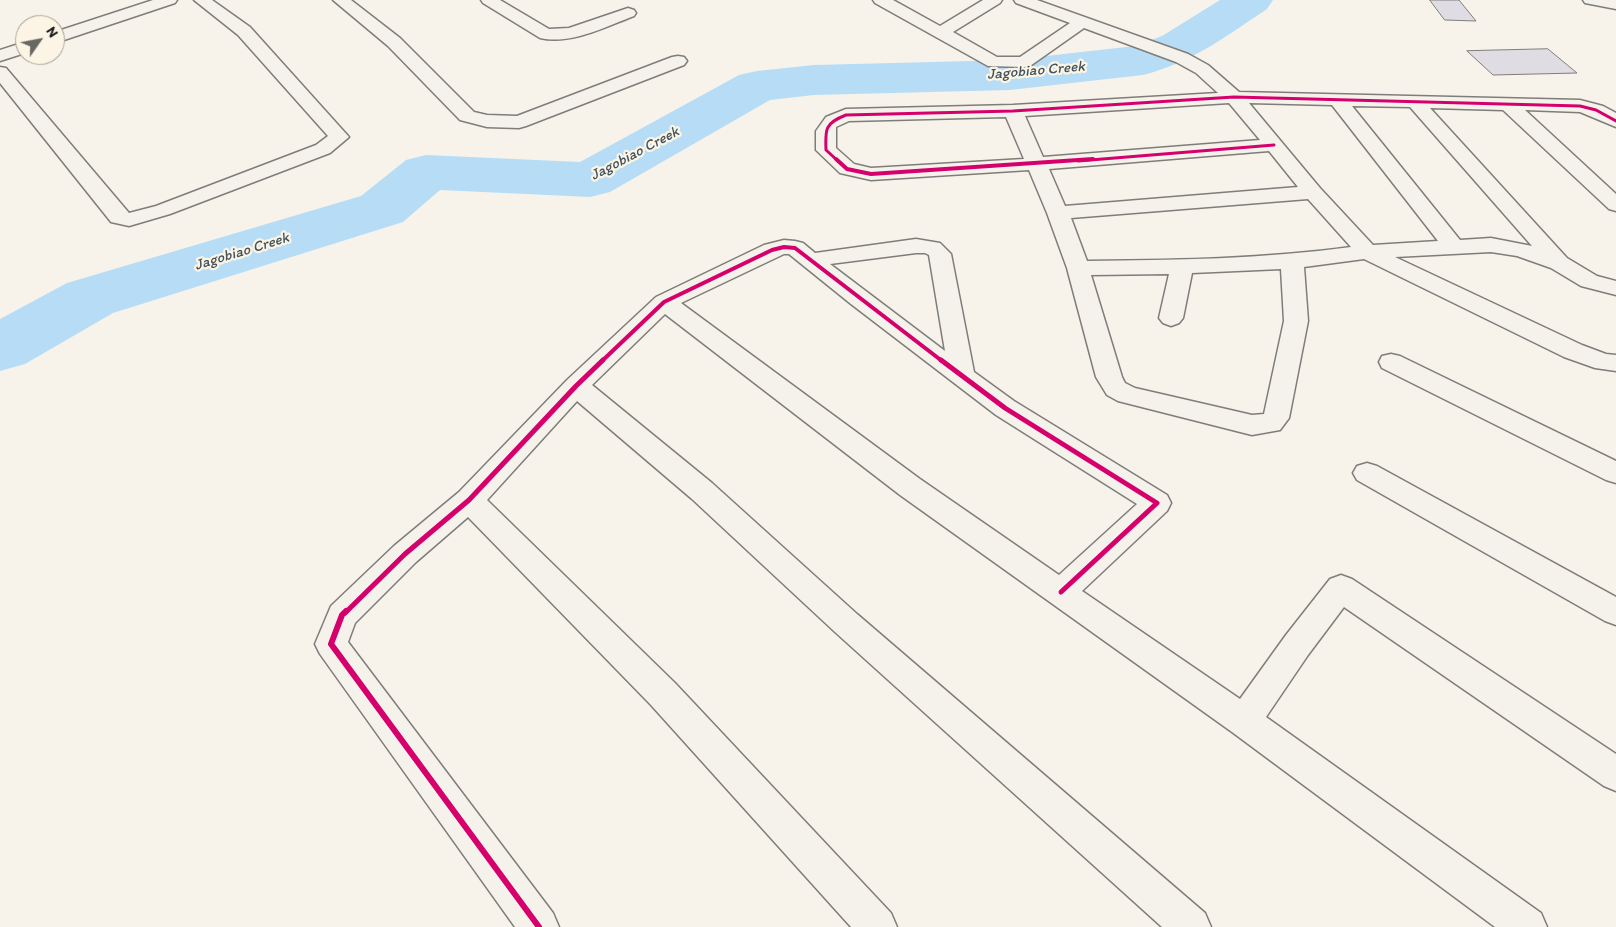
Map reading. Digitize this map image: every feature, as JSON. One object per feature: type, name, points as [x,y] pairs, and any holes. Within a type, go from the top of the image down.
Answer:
[{"type":"street","points":[[65,35],[170,0]]},
{"type":"street","points":[[0,72],[119,217],[128,220],[163,210],[324,149],[339,137],[244,31],[202,0]]},
{"type":"street","points":[[341,0],[394,42],[467,116],[487,122],[519,122],[678,61]]},
{"type":"street","points":[[488,0],[546,34],[571,33],[628,13]]},
{"type":"street","points":[[881,0],[994,62],[1015,62],[1029,59],[1083,21]]},
{"type":"street","points":[[940,33],[994,0]]},
{"type":"street","points":[[1022,0],[1182,58],[1202,69],[1234,97],[1313,192],[1367,252],[1573,351],[1604,362],[1616,363]]},
{"type":"street","points":[[1052,11],[1066,0]]},
{"type":"street","points":[[1591,0],[1616,4]]},
{"type":"street","points":[[0,56],[15,51]]},
{"type":"street","points":[[1274,145],[1035,164],[871,174],[847,170],[826,150],[825,129],[831,120],[846,115],[1013,111],[1234,97],[1509,106],[1580,106],[1596,110],[1616,121]]},
{"type":"street","points":[[1338,100],[1453,246]]},
{"type":"street","points":[[1416,103],[1559,263]]},
{"type":"street","points":[[1509,106],[1616,205]]},
{"type":"street","points":[[1013,111],[1058,213],[1078,268],[1108,378],[1116,389],[1143,399],[1252,425],[1271,423],[1276,418],[1296,321],[1292,262]]},
{"type":"street","points":[[1058,213],[1313,192]]},
{"type":"street","points":[[1078,268],[1182,267],[1292,262],[1367,252],[1491,245],[1521,250],[1559,263],[1589,281],[1616,288]]},
{"type":"street","points":[[539,927],[331,644],[342,615],[405,554],[469,500],[576,386],[664,302],[772,250],[784,246],[795,248],[859,300],[1004,408],[1157,503],[1061,592]]},
{"type":"street","points":[[812,260],[916,246],[936,248],[940,254],[962,376]]},
{"type":"street","points":[[1171,318],[1182,267]]},
{"type":"street","points":[[664,302],[910,487],[1244,721],[1527,927]]},
{"type":"street","points":[[1391,362],[1616,474]]},
{"type":"street","points":[[576,386],[702,491],[846,622],[1191,927]]},
{"type":"street","points":[[1581,456],[1616,461]]},
{"type":"street","points":[[1367,473],[1616,612]]},
{"type":"street","points":[[469,500],[662,694],[877,927]]},
{"type":"street","points":[[1244,721],[1297,645],[1341,588],[1616,774]]},
{"type":"building","points":[[1430,0],[1459,0],[1476,21],[1445,20]]},
{"type":"building","points":[[1548,49],[1577,73],[1493,75],[1467,51]]},
{"type":"waterway","name":"Jagobiao Creek","points":[[0,348],[90,298],[382,209],[426,172],[590,180],[757,86],[814,80],[1010,75],[1143,60],[1179,46],[1251,0]]},
{"type":"cycle path","points":[[1274,145],[1035,164],[871,174],[847,169],[826,150],[825,136],[829,124],[846,115],[1013,111],[1234,97],[1580,106],[1596,110],[1616,121]]},
{"type":"cycle path","points":[[539,927],[331,644],[342,615],[405,554],[469,500],[576,386],[664,302],[772,250],[784,247],[795,248],[859,299],[1005,408],[1157,503],[1061,592]]}]
